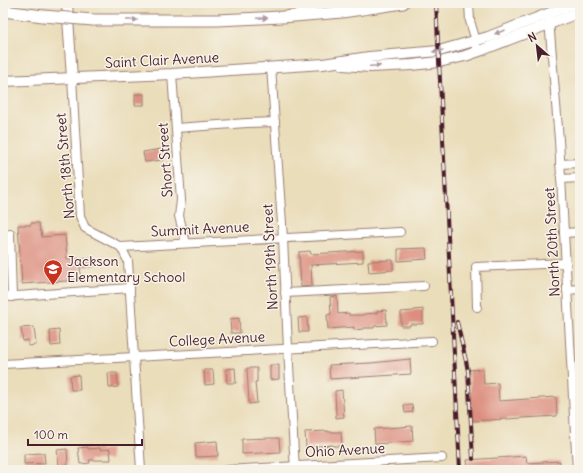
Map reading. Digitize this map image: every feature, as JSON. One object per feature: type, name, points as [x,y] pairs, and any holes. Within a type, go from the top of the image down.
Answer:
[{"type":"highway","points":[[3,11],[93,20],[217,20],[342,12],[403,3]]},
{"type":"main road","name":"North 18th Street","points":[[67,3],[72,78]]},
{"type":"main road","name":"Saint Clair Avenue","points":[[323,64],[370,67],[412,65],[440,62],[465,56],[549,18],[576,3]]},
{"type":"main road","name":"Saint Clair Avenue","points":[[3,81],[172,74],[323,64],[369,57],[438,51],[476,41],[549,18],[580,12]]},
{"type":"street","points":[[470,3],[470,21],[476,41],[476,52]]},
{"type":"street","name":"North 20th Street","points":[[549,18],[555,82],[567,290],[577,406],[577,470]]},
{"type":"street","name":"North 19th Street","points":[[271,67],[283,238],[295,468]]},
{"type":"street","name":"Short Street","points":[[172,74],[181,200],[179,216],[186,243]]},
{"type":"street","name":"North 18th Street","points":[[72,78],[80,216],[85,228],[121,247]]},
{"type":"street","points":[[176,128],[275,122]]},
{"type":"street","points":[[560,164],[580,163]]},
{"type":"street","points":[[561,179],[580,178]]},
{"type":"street","name":"Summit Avenue","points":[[121,247],[400,232]]},
{"type":"street","points":[[564,236],[580,232]]},
{"type":"street","points":[[10,234],[12,297]]},
{"type":"street","points":[[564,236],[580,237]]},
{"type":"street","points":[[121,247],[128,261],[141,470]]},
{"type":"street","points":[[477,307],[476,267],[566,263]]},
{"type":"street","points":[[285,293],[424,286]]},
{"type":"street","points":[[3,298],[130,288]]},
{"type":"street","points":[[567,290],[580,289]]},
{"type":"street","name":"College Avenue","points":[[3,364],[432,341]]},
{"type":"street","name":"Ohio Avenue","points":[[227,470],[295,468],[442,458]]},
{"type":"building","points":[[135,94],[144,94],[144,105],[135,105]]},
{"type":"building","points":[[162,149],[163,160],[145,162],[143,152]]},
{"type":"building","points":[[31,223],[39,223],[42,237],[65,235],[67,259],[94,258],[95,266],[80,267],[81,280],[22,284],[18,225],[31,225]]},
{"type":"building","points":[[426,248],[427,259],[398,261],[398,249]]},
{"type":"building","points":[[310,251],[311,254],[363,251],[363,262],[311,265],[312,286],[301,287],[299,252]]},
{"type":"building","points":[[393,260],[393,270],[369,272],[368,261]]},
{"type":"building","points":[[337,296],[338,314],[349,313],[349,315],[364,315],[386,310],[387,325],[354,330],[354,327],[328,329],[327,315],[331,314],[330,297]]},
{"type":"building","points":[[423,309],[423,324],[401,326],[401,312]]},
{"type":"building","points":[[307,317],[308,332],[299,332],[298,318]]},
{"type":"building","points":[[239,318],[240,333],[231,333],[230,319]]},
{"type":"building","points":[[34,327],[36,345],[28,346],[28,340],[23,341],[21,328]]},
{"type":"building","points":[[59,330],[60,345],[51,346],[50,331]]},
{"type":"building","points":[[410,359],[411,374],[330,379],[329,365]]},
{"type":"building","points":[[270,365],[279,365],[279,379],[270,380]]},
{"type":"building","points":[[235,368],[236,383],[227,383],[226,369]]},
{"type":"building","points":[[247,368],[257,368],[257,382],[255,382],[257,403],[249,404]]},
{"type":"building","points":[[483,369],[484,384],[498,383],[499,401],[556,397],[557,416],[472,421],[469,370]]},
{"type":"building","points":[[204,370],[213,370],[214,384],[205,385]]},
{"type":"building","points":[[108,373],[117,373],[118,387],[109,388]]},
{"type":"building","points":[[79,375],[80,390],[71,390],[70,376]]},
{"type":"building","points":[[342,390],[344,417],[336,418],[335,391]]},
{"type":"building","points":[[404,405],[412,405],[413,412],[405,413]]},
{"type":"building","points":[[412,426],[413,441],[375,444],[374,429]]},
{"type":"building","points":[[305,432],[341,432],[342,446],[333,445],[306,447]]},
{"type":"building","points":[[279,438],[280,452],[242,454],[242,439]]},
{"type":"building","points":[[217,441],[218,456],[196,457],[195,443]]},
{"type":"building","points":[[88,447],[88,449],[110,449],[111,460],[89,460],[90,463],[80,464],[78,448]]},
{"type":"building","points":[[67,449],[68,465],[59,466],[57,450]]},
{"type":"building","points":[[44,453],[45,463],[24,464],[24,454]]},
{"type":"building","points":[[526,456],[527,463],[560,461],[560,470],[468,470],[467,460]]},
{"type":"railway","points":[[436,3],[460,470]]},
{"type":"railway","points":[[457,322],[468,371],[473,459]]},
{"type":"place","name":"Jackson Elementary School","points":[[53,286]]}]
